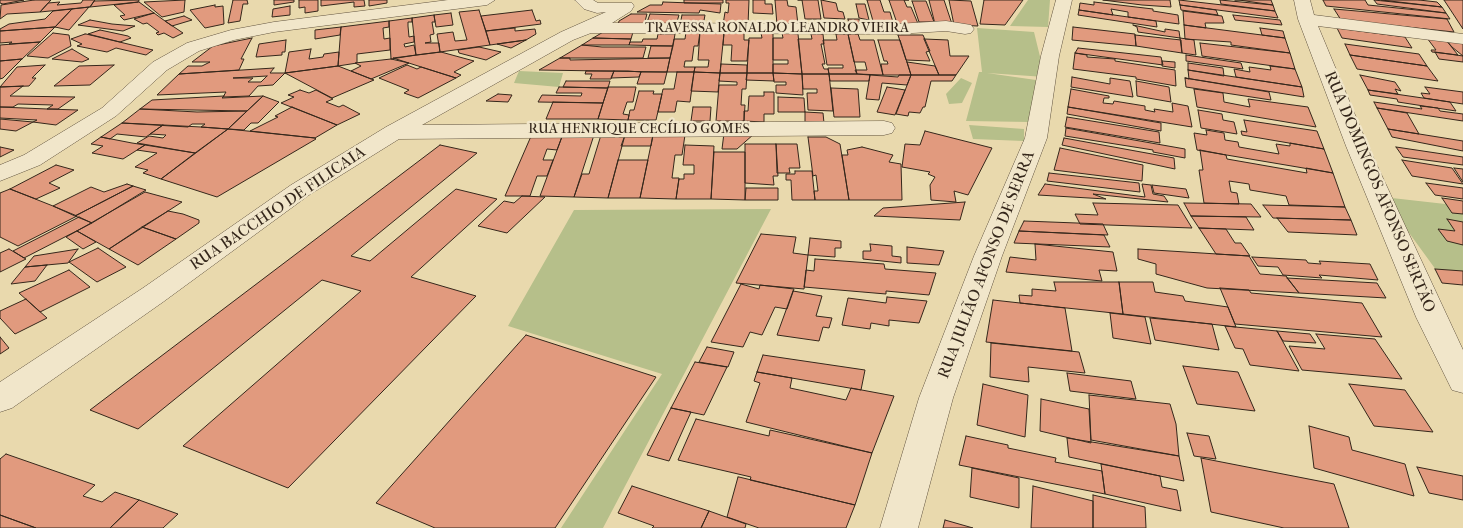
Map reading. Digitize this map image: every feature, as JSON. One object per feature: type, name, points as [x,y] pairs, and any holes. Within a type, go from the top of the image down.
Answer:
[{"type":"street","points":[[0,174],[32,160],[109,112],[160,66],[193,47],[231,35],[274,27],[488,0]]},
{"type":"street","points":[[565,0],[586,3],[606,9],[632,3]]},
{"type":"street","name":"RUA JULIÃO AFONSO DE SERRA","points":[[900,528],[936,398],[988,256],[1036,138],[1050,56],[1064,0]]},
{"type":"street","name":"RUA BACCHIO DE FILICAIA","points":[[578,32],[586,3]]},
{"type":"street","name":"RUA BACCHIO DE FILICAIA","points":[[0,399],[153,295],[300,190],[394,132],[632,3]]},
{"type":"street","points":[[1305,10],[1463,39]]},
{"type":"street","name":"RUA DOMINGOS AFONSO SERTÃO","points":[[1305,10],[1357,146],[1431,317],[1463,381]]},
{"type":"street","name":"TRAVESSA RONALDO LEANDRO VIEIRA","points":[[578,32],[896,30],[946,26],[965,29]]},
{"type":"street","name":"RUA HENRIQUE CECÍLIO GOMES","points":[[394,132],[884,128]]},
{"type":"green space","points":[[1028,0],[1050,0],[1048,27],[1010,26]]},
{"type":"green space","points":[[977,28],[1034,32],[1045,77],[987,73],[1036,80],[1030,122],[966,121],[979,72],[982,72]]},
{"type":"green space","points":[[519,71],[563,73],[559,87],[514,83]]},
{"type":"green space","points":[[961,78],[972,83],[962,103],[949,104],[946,94]]},
{"type":"green space","points":[[969,125],[1024,129],[1024,141],[973,139]]},
{"type":"green space","points":[[1383,197],[1463,206],[1463,277],[1439,274]]},
{"type":"green space","points":[[771,209],[603,528],[561,528],[662,374],[508,326],[574,210]]},
{"type":"building","points":[[0,0],[24,0],[3,4],[0,3]]},
{"type":"building","points":[[34,0],[51,0],[40,12],[7,14],[0,19],[1,5]]},
{"type":"building","points":[[83,0],[95,0],[90,7],[40,12],[48,3],[60,2],[57,5],[81,3]]},
{"type":"building","points":[[139,0],[138,2],[90,7],[94,1]]},
{"type":"building","points":[[185,0],[184,12],[162,17],[144,2]]},
{"type":"building","points":[[233,0],[247,0],[248,4],[243,4],[240,21],[228,23]]},
{"type":"building","points":[[274,0],[294,0],[294,2],[274,5]]},
{"type":"building","points":[[299,0],[318,0],[318,11],[305,13],[305,7],[299,8]]},
{"type":"building","points":[[321,0],[364,0],[365,6],[354,7],[354,2],[321,6]]},
{"type":"building","points":[[369,0],[387,0],[387,3],[369,6]]},
{"type":"building","points":[[684,0],[723,0],[723,3],[684,3]]},
{"type":"building","points":[[726,0],[749,0],[748,25],[723,25],[725,12],[728,13],[729,3],[726,3]]},
{"type":"building","points":[[753,0],[765,0],[765,4],[772,4],[773,14],[753,13]]},
{"type":"building","points":[[775,0],[787,0],[788,6],[796,7],[798,25],[777,25]]},
{"type":"building","points":[[802,0],[818,0],[821,19],[805,19]]},
{"type":"building","points":[[821,0],[836,3],[838,11],[843,12],[845,19],[824,18]]},
{"type":"building","points":[[867,0],[880,0],[884,12],[890,12],[894,26],[881,26],[880,21],[873,21]]},
{"type":"building","points":[[889,0],[904,0],[907,7],[911,7],[919,26],[898,26]]},
{"type":"building","points":[[929,0],[944,0],[952,24],[935,24]]},
{"type":"building","points":[[949,0],[971,1],[978,26],[954,25]]},
{"type":"building","points":[[984,0],[1023,0],[1005,25],[980,24]]},
{"type":"building","points":[[1103,0],[1170,0],[1171,7],[1142,5]]},
{"type":"building","points":[[1179,0],[1275,11],[1278,18],[1180,5]]},
{"type":"building","points":[[1220,0],[1273,5],[1275,11],[1221,4]]},
{"type":"building","points":[[1239,0],[1271,0],[1273,5]]},
{"type":"building","points":[[1323,0],[1365,0],[1368,5],[1446,13],[1450,19],[1326,6]]},
{"type":"building","points":[[1374,0],[1442,7],[1446,13],[1377,4]]},
{"type":"building","points":[[1381,0],[1437,2],[1442,7]]},
{"type":"building","points":[[1444,0],[1463,0],[1463,29]]},
{"type":"building","points":[[912,1],[926,1],[934,22],[919,22]]},
{"type":"building","points":[[139,2],[154,13],[124,20],[120,16],[125,15],[114,5]]},
{"type":"building","points":[[663,2],[721,4],[720,13],[700,10],[699,13],[637,12],[650,5],[662,5]]},
{"type":"building","points":[[1094,2],[1153,9],[1153,11],[1178,15],[1179,24],[1128,17],[1128,12],[1111,9],[1113,15],[1079,10],[1080,3],[1094,5]]},
{"type":"building","points":[[856,4],[865,4],[869,20],[859,18]]},
{"type":"building","points":[[215,5],[215,7],[223,6],[224,24],[205,28],[190,10]]},
{"type":"building","points":[[1180,5],[1216,10],[1218,15],[1181,10]]},
{"type":"building","points":[[290,6],[290,15],[272,17],[273,9]]},
{"type":"building","points":[[89,7],[69,30],[55,27],[72,9]]},
{"type":"building","points":[[72,9],[55,27],[0,31],[0,29],[9,24],[45,19],[53,11]]},
{"type":"building","points":[[1334,9],[1447,19],[1454,32],[1341,20]]},
{"type":"building","points":[[479,10],[490,45],[440,52],[437,34],[453,32],[455,41],[467,40],[459,12]]},
{"type":"building","points":[[532,10],[536,21],[540,20],[541,24],[486,31],[481,16]]},
{"type":"building","points":[[1079,10],[1156,21],[1157,27],[1078,15]]},
{"type":"building","points":[[1183,11],[1222,16],[1224,23],[1205,23],[1206,28],[1184,25]]},
{"type":"building","points":[[154,13],[183,33],[173,38],[164,33],[158,35],[156,33],[159,32],[147,23],[143,24],[134,19]]},
{"type":"building","points":[[451,13],[453,25],[436,27],[434,15]]},
{"type":"building","points":[[631,14],[647,14],[644,25],[618,25],[619,21]]},
{"type":"building","points":[[650,14],[679,15],[676,25],[646,25]]},
{"type":"building","points":[[434,15],[435,22],[432,22],[434,34],[430,35],[431,42],[425,43],[439,43],[440,52],[416,55],[412,18]]},
{"type":"building","points":[[682,15],[705,15],[703,26],[680,25]]},
{"type":"building","points":[[1233,15],[1280,20],[1282,25],[1235,20]]},
{"type":"building","points":[[184,16],[192,20],[172,26],[165,21]]},
{"type":"building","points":[[412,18],[412,22],[408,22],[408,26],[409,37],[414,36],[414,42],[404,44],[405,47],[414,45],[416,55],[391,59],[389,21]]},
{"type":"building","points":[[848,19],[859,19],[860,25],[849,25]]},
{"type":"building","points":[[90,20],[135,26],[123,31],[78,25]]},
{"type":"building","points":[[389,21],[389,27],[383,28],[384,39],[390,38],[390,50],[357,54],[357,63],[338,66],[341,27]]},
{"type":"building","points":[[1133,25],[1165,32],[1165,29],[1179,31],[1180,38],[1138,32],[1137,27]]},
{"type":"building","points":[[1184,25],[1285,38],[1290,53],[1231,45],[1231,42],[1185,39]]},
{"type":"building","points":[[55,27],[40,42],[0,43],[0,31]]},
{"type":"building","points":[[341,27],[340,35],[315,39],[315,30]]},
{"type":"building","points":[[1073,27],[1135,34],[1136,46],[1072,40]]},
{"type":"building","points":[[515,28],[515,31],[535,29],[536,34],[526,40],[490,45],[486,31]]},
{"type":"building","points":[[1260,28],[1283,31],[1285,38],[1262,35]]},
{"type":"building","points":[[1337,28],[1405,37],[1412,48],[1342,38]]},
{"type":"building","points":[[100,30],[131,38],[120,42],[88,34]]},
{"type":"building","points":[[605,31],[633,32],[631,39],[593,38]]},
{"type":"building","points":[[686,32],[700,32],[698,46],[694,46],[692,61],[685,61],[684,67],[695,67],[694,72],[667,72],[674,39],[685,39]]},
{"type":"building","points":[[700,32],[724,33],[720,73],[694,72],[695,67],[708,67],[709,60],[698,60]]},
{"type":"building","points":[[53,33],[69,35],[71,46],[48,58],[27,56]]},
{"type":"building","points":[[724,33],[744,33],[744,40],[749,40],[747,61],[731,61],[732,45],[723,45]]},
{"type":"building","points":[[761,33],[773,33],[773,73],[747,73],[749,38],[762,38]]},
{"type":"building","points":[[782,33],[798,34],[802,74],[773,73],[773,64],[788,64],[788,60],[773,60],[773,38],[783,38]]},
{"type":"building","points":[[85,34],[153,50],[146,55],[116,48],[107,52],[77,46],[82,44],[71,39]]},
{"type":"building","points":[[658,34],[675,34],[673,46],[629,45],[630,42],[642,42],[643,39],[657,39]]},
{"type":"building","points":[[811,34],[823,34],[824,44],[821,44],[825,64],[822,64],[824,69],[828,69],[829,74],[802,74],[798,39],[812,39]]},
{"type":"building","points":[[836,34],[848,34],[857,74],[829,74],[828,68],[843,68],[843,65],[827,65],[823,40],[837,40]]},
{"type":"building","points":[[848,34],[858,34],[860,40],[874,40],[883,75],[857,74],[855,70],[867,70],[865,62],[854,62]]},
{"type":"building","points":[[898,35],[923,35],[930,51],[926,52],[930,61],[906,60]]},
{"type":"building","points":[[1135,35],[1181,40],[1182,53],[1136,46]]},
{"type":"building","points":[[252,38],[241,59],[244,59],[239,70],[179,74],[188,66],[202,66],[210,62],[192,62],[213,46]]},
{"type":"building","points":[[593,38],[631,39],[629,45],[582,45]]},
{"type":"building","points":[[1180,38],[1194,40],[1196,55],[1182,53]]},
{"type":"building","points":[[1427,38],[1446,40],[1458,55],[1432,52],[1431,50],[1436,50]]},
{"type":"building","points":[[924,39],[948,40],[950,56],[969,56],[956,75],[939,75]]},
{"type":"building","points":[[286,40],[285,52],[282,52],[282,55],[256,57],[259,44]]},
{"type":"building","points":[[526,40],[511,48],[497,44]]},
{"type":"building","points":[[878,40],[900,40],[911,75],[883,75],[881,64],[888,64],[887,61],[884,61]]},
{"type":"building","points":[[1446,40],[1463,43],[1463,56],[1452,47]]},
{"type":"building","points":[[40,42],[22,59],[0,61],[0,45]]},
{"type":"building","points":[[1200,43],[1290,53],[1295,69],[1202,56]]},
{"type":"building","points":[[1345,44],[1419,54],[1427,66],[1350,55]]},
{"type":"building","points":[[582,45],[646,47],[643,58],[560,58]]},
{"type":"building","points":[[651,46],[673,46],[670,58],[648,58]]},
{"type":"building","points":[[479,47],[501,52],[486,60],[459,53],[458,50]]},
{"type":"building","points":[[1078,48],[1161,57],[1163,65],[1075,53]]},
{"type":"building","points":[[72,49],[89,59],[82,62],[52,59]]},
{"type":"building","points":[[311,49],[309,59],[339,52],[338,66],[285,73],[289,52]]},
{"type":"building","points":[[441,52],[474,61],[454,72],[461,75],[456,78],[393,58]]},
{"type":"building","points":[[1435,52],[1463,56],[1463,62],[1439,59]]},
{"type":"building","points":[[1075,53],[1087,55],[1087,57],[1115,59],[1115,61],[1175,70],[1176,86],[1136,79],[1136,77],[1073,69]]},
{"type":"building","points":[[1186,55],[1241,63],[1243,69],[1186,61]]},
{"type":"building","points":[[1350,55],[1427,66],[1438,81],[1357,69]]},
{"type":"building","points":[[560,58],[570,58],[570,60],[670,58],[667,72],[539,70]]},
{"type":"building","points":[[22,59],[3,78],[0,79],[0,61]]},
{"type":"building","points":[[391,59],[409,63],[371,79],[351,71],[361,66],[355,63]]},
{"type":"building","points":[[1162,61],[1175,62],[1175,68],[1162,66]]},
{"type":"building","points":[[907,62],[935,66],[939,75],[911,75]]},
{"type":"building","points":[[1188,63],[1223,68],[1224,76],[1188,70]]},
{"type":"building","points":[[721,64],[747,65],[747,73],[720,73]]},
{"type":"building","points":[[45,65],[32,78],[36,78],[29,86],[0,87],[17,67]]},
{"type":"building","points":[[114,65],[90,85],[54,86],[79,66]]},
{"type":"building","points":[[407,65],[417,69],[421,67],[456,78],[418,98],[404,93],[409,90],[379,78]]},
{"type":"building","points":[[338,66],[374,80],[332,98],[285,73]]},
{"type":"building","points":[[1270,66],[1295,69],[1302,87],[1236,77],[1234,69],[1250,72],[1249,67],[1271,70]]},
{"type":"building","points":[[274,68],[270,73],[285,73],[273,85],[258,86],[249,96],[223,97],[226,92],[157,95],[179,74]],"holes":[[[267,76],[261,82],[248,82],[253,78],[233,78]]]},
{"type":"building","points":[[1188,70],[1302,87],[1304,97],[1189,79]]},
{"type":"building","points":[[586,71],[614,71],[611,79],[590,79],[592,74],[585,74]]},
{"type":"building","points":[[614,71],[641,72],[639,77],[611,78]]},
{"type":"building","points":[[641,72],[667,72],[664,84],[637,84]]},
{"type":"building","points":[[677,72],[694,72],[690,102],[677,101],[675,112],[658,112],[663,89],[674,89]]},
{"type":"building","points":[[694,72],[720,73],[718,92],[691,91]]},
{"type":"building","points":[[720,73],[747,73],[746,89],[742,89],[741,105],[745,105],[744,121],[716,121],[719,85],[737,85],[737,82],[719,81]]},
{"type":"building","points":[[747,73],[773,73],[774,81],[746,80]]},
{"type":"building","points":[[773,73],[802,74],[803,95],[776,93],[776,85],[786,85],[786,82],[774,82]]},
{"type":"building","points":[[802,74],[829,74],[833,111],[808,110],[807,93],[817,93],[817,89],[803,89]]},
{"type":"building","points":[[829,74],[870,75],[869,81],[830,81]]},
{"type":"building","points":[[870,75],[898,77],[899,75],[911,75],[907,85],[882,83],[879,100],[866,99]]},
{"type":"building","points":[[911,75],[956,75],[952,81],[931,81],[925,107],[923,107],[920,113],[909,112],[908,116],[896,114]]},
{"type":"building","points":[[1360,75],[1395,82],[1401,91],[1395,89],[1398,94],[1368,90]]},
{"type":"building","points":[[1072,77],[1110,84],[1110,78],[1130,81],[1133,97],[1071,87]]},
{"type":"building","points":[[1185,78],[1269,92],[1271,100],[1186,87]]},
{"type":"building","points":[[566,81],[610,81],[608,88],[563,87]]},
{"type":"building","points":[[1136,81],[1169,87],[1171,102],[1137,96]]},
{"type":"building","points":[[23,86],[10,96],[75,97],[58,109],[47,109],[53,105],[18,104],[13,107],[0,107],[0,87]]},
{"type":"building","points":[[559,87],[608,88],[603,103],[538,102],[542,95],[581,96],[582,93],[556,93]]},
{"type":"building","points":[[608,87],[636,87],[633,102],[627,102],[623,114],[629,115],[628,120],[598,119]]},
{"type":"building","points":[[887,87],[905,90],[895,115],[877,112]]},
{"type":"building","points":[[1425,87],[1463,92],[1463,104],[1424,98],[1421,93],[1430,94]]},
{"type":"building","points":[[831,88],[858,89],[860,117],[834,117]]},
{"type":"building","points":[[1071,89],[1109,96],[1109,98],[1104,98],[1103,103],[1113,104],[1114,101],[1145,106],[1145,110],[1155,112],[1154,109],[1173,112],[1172,103],[1188,106],[1192,127],[1068,107]]},
{"type":"building","points":[[1194,89],[1223,93],[1224,102],[1250,107],[1248,99],[1308,107],[1316,127],[1197,107]]},
{"type":"building","points":[[300,90],[309,93],[316,90],[333,99],[326,102],[339,107],[343,105],[360,114],[337,125],[281,103],[294,97],[288,95]]},
{"type":"building","points":[[1368,90],[1450,102],[1456,111],[1398,102],[1397,99],[1370,95]]},
{"type":"building","points":[[639,91],[654,91],[653,94],[662,94],[656,120],[628,120],[630,110],[634,110]]},
{"type":"building","points":[[764,92],[774,92],[774,114],[764,114],[764,122],[744,121],[744,111],[748,111],[749,96],[764,96]]},
{"type":"building","points":[[498,94],[512,95],[508,102],[486,101]]},
{"type":"building","points":[[224,96],[222,98],[263,96],[247,111],[140,109],[152,100]]},
{"type":"building","points":[[263,96],[279,102],[258,123],[251,123],[244,130],[228,129]]},
{"type":"building","points":[[778,97],[804,98],[805,112],[778,112]]},
{"type":"building","points":[[553,102],[603,103],[598,119],[546,119]]},
{"type":"building","points":[[1374,102],[1422,109],[1420,106],[1438,108],[1440,111],[1463,114],[1463,121],[1377,108]]},
{"type":"building","points":[[0,107],[78,110],[56,125],[33,122],[37,120],[0,118]]},
{"type":"building","points":[[292,107],[337,125],[315,138],[250,131],[278,117],[275,116]]},
{"type":"building","points":[[693,107],[711,107],[710,121],[691,121]]},
{"type":"building","points":[[1068,107],[1161,123],[1161,131],[1067,114]]},
{"type":"building","points":[[1377,108],[1407,113],[1419,134],[1388,129]]},
{"type":"building","points":[[140,109],[197,112],[247,111],[228,129],[201,127],[205,124],[192,124],[188,127],[122,123]]},
{"type":"building","points":[[1198,110],[1222,114],[1223,120],[1234,122],[1237,134],[1201,128]]},
{"type":"building","points":[[805,112],[823,113],[824,123],[805,122]]},
{"type":"building","points":[[1067,117],[1159,132],[1160,143],[1065,127]]},
{"type":"building","points":[[0,119],[33,122],[16,131],[0,129]]},
{"type":"building","points":[[1244,120],[1317,131],[1324,149],[1242,135],[1241,131],[1247,132]]},
{"type":"building","points":[[122,123],[163,125],[146,137],[117,134],[110,139],[101,137]]},
{"type":"building","points":[[163,125],[228,129],[195,153],[137,143],[149,136],[163,138],[166,135],[150,134]]},
{"type":"building","points":[[1066,128],[1185,149],[1185,158],[1153,152],[1153,150],[1065,136]]},
{"type":"building","points":[[228,129],[316,139],[217,197],[161,179]]},
{"type":"building","points":[[1388,129],[1463,141],[1463,151],[1392,137]]},
{"type":"building","points":[[1206,130],[1224,133],[1225,140],[1238,142],[1239,147],[1279,154],[1276,144],[1290,146],[1290,143],[1324,149],[1333,173],[1197,150],[1194,133],[1207,135]]},
{"type":"building","points":[[925,131],[992,148],[968,195],[954,191],[956,202],[931,200],[930,185],[935,177],[928,174],[930,172],[902,167],[905,144],[920,145]]},
{"type":"building","points":[[724,133],[754,134],[737,149],[722,149]]},
{"type":"building","points":[[532,134],[563,134],[557,150],[547,149],[543,160],[553,160],[547,176],[537,176],[530,196],[505,196]]},
{"type":"building","points":[[563,134],[594,135],[574,197],[540,196]]},
{"type":"building","points":[[601,135],[625,135],[608,198],[574,197],[582,174],[589,174]]},
{"type":"building","points":[[625,135],[653,135],[651,146],[621,146]]},
{"type":"building","points":[[653,135],[685,135],[682,155],[675,155],[672,178],[679,178],[676,199],[640,198]]},
{"type":"building","points":[[101,137],[145,145],[123,159],[92,153],[103,146],[91,144]]},
{"type":"building","points":[[808,137],[826,137],[840,144],[849,200],[815,200],[814,191],[818,191],[816,175],[813,176]]},
{"type":"building","points":[[1064,138],[1174,158],[1175,169],[1062,145]]},
{"type":"building","points":[[745,144],[776,144],[778,176],[773,176],[774,185],[745,183]]},
{"type":"building","points":[[776,144],[797,144],[800,168],[789,168],[790,173],[777,173]]},
{"type":"building","points":[[145,145],[195,153],[161,179],[143,173],[148,170],[135,167],[157,153],[137,150]]},
{"type":"building","points":[[440,145],[477,153],[351,256],[370,261],[456,189],[497,199],[411,277],[476,296],[288,488],[183,446],[361,291],[322,280],[138,429],[90,410]]},
{"type":"building","points":[[685,145],[714,146],[711,199],[676,199],[679,179],[684,179],[684,174],[694,174],[694,165],[683,165]]},
{"type":"building","points":[[0,147],[14,150],[0,157]]},
{"type":"building","points":[[862,147],[893,155],[889,162],[901,164],[902,200],[849,200],[842,155],[848,155],[847,150]]},
{"type":"building","points":[[1396,147],[1463,157],[1463,165],[1403,157]]},
{"type":"building","points":[[1060,148],[1143,165],[1142,181],[1054,170]]},
{"type":"building","points":[[1200,150],[1226,155],[1227,159],[1307,173],[1306,168],[1333,173],[1345,207],[1289,205],[1286,196],[1250,190],[1249,184],[1229,181],[1231,192],[1237,193],[1239,204],[1204,203],[1199,170],[1203,170]]},
{"type":"building","points":[[714,152],[745,152],[745,200],[711,199]]},
{"type":"building","points":[[618,160],[648,160],[640,198],[608,198]]},
{"type":"building","points":[[1402,160],[1452,168],[1463,184],[1412,176]]},
{"type":"building","points":[[56,165],[74,170],[49,183],[60,188],[36,199],[10,189]]},
{"type":"building","points":[[1454,168],[1463,169],[1463,182]]},
{"type":"building","points":[[795,171],[812,171],[815,200],[792,200],[791,180],[786,180],[786,174],[795,174]]},
{"type":"building","points":[[1049,173],[1139,183],[1140,192],[1047,181]]},
{"type":"building","points":[[1426,183],[1463,188],[1463,199],[1435,195]]},
{"type":"building","points":[[127,184],[133,186],[75,216],[53,206],[91,187],[104,192]]},
{"type":"building","points":[[1045,184],[1145,197],[1142,184],[1151,185],[1153,194],[1164,196],[1168,202],[1093,194],[1106,199],[1038,195]]},
{"type":"building","points":[[1152,185],[1186,189],[1189,198],[1154,193]]},
{"type":"building","points":[[133,186],[146,190],[92,223],[75,216]]},
{"type":"building","points":[[746,188],[778,188],[778,200],[745,200]]},
{"type":"building","points":[[10,189],[77,216],[18,246],[0,237],[0,193]]},
{"type":"building","points":[[145,192],[182,202],[109,249],[77,231]]},
{"type":"building","points":[[522,196],[545,197],[507,233],[478,226],[504,201],[514,203]]},
{"type":"building","points":[[1442,198],[1463,201],[1463,214],[1452,213]]},
{"type":"building","points":[[965,202],[960,220],[874,216],[883,208]]},
{"type":"building","points":[[1093,203],[1178,205],[1192,228],[1080,224],[1075,214],[1098,215]]},
{"type":"building","points":[[1184,203],[1251,204],[1261,217],[1191,216]]},
{"type":"building","points":[[1263,205],[1345,207],[1351,220],[1273,218]]},
{"type":"building","points":[[168,211],[199,220],[199,223],[176,239],[142,227]]},
{"type":"building","points":[[1191,216],[1246,217],[1254,230],[1199,228]]},
{"type":"building","points":[[79,217],[92,223],[24,258],[13,251]]},
{"type":"building","points":[[1277,218],[1351,220],[1357,235],[1288,232]]},
{"type":"building","points":[[1447,219],[1463,222],[1463,245],[1447,241],[1438,229],[1455,231]]},
{"type":"building","points":[[1024,221],[1103,224],[1108,235],[1019,231]]},
{"type":"building","points":[[142,227],[176,239],[138,265],[109,249]]},
{"type":"building","points":[[1199,228],[1226,229],[1235,243],[1241,243],[1250,256],[1216,254]]},
{"type":"building","points":[[77,231],[96,242],[83,249],[66,237]]},
{"type":"building","points":[[1019,231],[1104,235],[1110,247],[1014,243]]},
{"type":"building","points":[[761,234],[796,237],[793,253],[808,255],[804,289],[736,283]]},
{"type":"building","points":[[810,238],[841,241],[841,248],[835,248],[835,257],[808,255]]},
{"type":"building","points":[[870,244],[892,246],[892,256],[901,257],[901,263],[863,259],[863,251],[871,251]]},
{"type":"building","points":[[1035,244],[1113,252],[1117,271],[1099,270],[1102,281],[1006,272],[1010,257],[1036,260]]},
{"type":"building","points":[[907,247],[944,251],[939,265],[907,263]]},
{"type":"building","points":[[98,248],[126,267],[97,282],[69,262]]},
{"type":"building","points":[[9,249],[26,259],[0,272],[0,253]]},
{"type":"building","points":[[78,249],[68,263],[25,267],[34,256]]},
{"type":"building","points":[[1138,249],[1249,256],[1260,274],[1286,276],[1299,293],[1207,288],[1156,274],[1156,264],[1138,259]]},
{"type":"building","points":[[1252,257],[1306,260],[1308,263],[1321,264],[1319,261],[1370,264],[1378,280],[1319,275],[1322,278],[1283,275],[1278,267],[1258,266]]},
{"type":"building","points":[[815,259],[884,264],[885,269],[936,273],[929,295],[886,291],[886,294],[804,287],[806,270],[814,271]]},
{"type":"building","points":[[47,265],[35,281],[11,284],[25,267]]},
{"type":"building","points":[[1435,269],[1463,271],[1463,285],[1442,283]]},
{"type":"building","points":[[69,270],[90,287],[40,312],[19,293]]},
{"type":"building","points":[[1287,278],[1377,283],[1386,298],[1299,293]]},
{"type":"building","points":[[1054,282],[1119,282],[1123,314],[1020,303],[1019,295],[1032,296],[1032,289],[1056,291]]},
{"type":"building","points":[[1119,282],[1153,282],[1155,292],[1183,296],[1185,301],[1228,307],[1236,327],[1123,314]]},
{"type":"building","points":[[741,284],[759,289],[760,285],[794,289],[787,309],[775,307],[762,335],[750,332],[743,347],[711,342]]},
{"type":"building","points":[[1220,288],[1249,290],[1251,293],[1362,303],[1382,337],[1235,324]]},
{"type":"building","points":[[793,291],[822,296],[816,316],[832,318],[829,328],[823,327],[819,341],[777,335]]},
{"type":"building","points":[[887,297],[927,301],[919,323],[889,320],[889,326],[871,323],[870,329],[842,325],[848,298],[886,303]]},
{"type":"building","points":[[26,299],[47,318],[15,334],[0,318],[0,311]]},
{"type":"building","points":[[993,300],[1065,308],[1072,351],[986,342]]},
{"type":"building","points":[[1110,313],[1145,317],[1151,344],[1113,338]]},
{"type":"building","points":[[1150,318],[1212,324],[1219,350],[1155,340]]},
{"type":"building","points":[[1225,326],[1277,331],[1299,371],[1250,365],[1243,349],[1235,348]]},
{"type":"building","points":[[1277,331],[1310,334],[1316,343],[1283,341]]},
{"type":"building","points":[[1316,334],[1375,339],[1402,379],[1302,370],[1289,346],[1325,349]]},
{"type":"building","points":[[526,335],[656,377],[555,528],[435,528],[376,503]]},
{"type":"building","points":[[0,337],[9,348],[0,354]]},
{"type":"building","points":[[991,343],[1079,352],[1085,373],[1028,367],[1029,382],[990,377]]},
{"type":"building","points":[[707,347],[734,352],[728,367],[699,362]]},
{"type":"building","points":[[763,355],[865,370],[861,390],[757,372]]},
{"type":"building","points":[[695,362],[727,367],[704,415],[671,408]]},
{"type":"building","points":[[1183,366],[1238,372],[1255,411],[1197,404]]},
{"type":"building","points":[[757,372],[792,378],[790,388],[846,400],[851,388],[894,396],[872,453],[746,422],[760,383],[754,381]]},
{"type":"building","points":[[1067,373],[1131,381],[1136,399],[1070,391]]},
{"type":"building","points":[[983,384],[1028,395],[1025,437],[977,425]]},
{"type":"building","points":[[1349,384],[1405,390],[1433,432],[1374,426]]},
{"type":"building","points":[[1089,395],[1170,404],[1176,424],[1179,456],[1091,440]]},
{"type":"building","points":[[1041,399],[1089,409],[1091,443],[1040,431]]},
{"type":"building","points":[[671,408],[691,412],[669,461],[647,455]]},
{"type":"building","points":[[696,419],[769,436],[770,430],[872,453],[855,505],[750,480],[751,477],[678,460]]},
{"type":"building","points":[[1309,426],[1349,437],[1352,450],[1405,464],[1414,496],[1314,468]]},
{"type":"building","points":[[1187,433],[1209,436],[1216,459],[1194,456]]},
{"type":"building","points":[[966,436],[1008,445],[1008,448],[1056,458],[1055,462],[1102,471],[1105,494],[959,465]]},
{"type":"building","points":[[1067,438],[1179,456],[1184,481],[1069,457]]},
{"type":"building","points":[[6,454],[95,485],[83,496],[102,502],[115,492],[139,500],[110,528],[36,528],[0,515],[0,459]]},
{"type":"building","points":[[1201,458],[1334,484],[1349,528],[1284,528],[1211,512]]},
{"type":"building","points":[[1101,464],[1160,476],[1162,487],[1177,490],[1181,511],[1105,494]]},
{"type":"building","points":[[1417,467],[1463,476],[1463,500],[1429,493]]},
{"type":"building","points":[[972,468],[1019,478],[1019,508],[970,497]]},
{"type":"building","points":[[738,477],[855,505],[846,528],[759,528],[727,517]]},
{"type":"building","points":[[632,486],[709,511],[701,528],[652,528],[654,526],[618,513]]},
{"type":"building","points":[[1033,486],[1093,501],[1093,528],[1031,528]]},
{"type":"building","points":[[1093,495],[1145,507],[1146,528],[1093,528]]},
{"type":"building","points":[[139,500],[178,514],[163,528],[110,528]]},
{"type":"building","points":[[709,511],[746,524],[745,528],[701,528]]},
{"type":"building","points":[[0,515],[36,528],[0,528]]},
{"type":"building","points":[[945,520],[973,528],[943,528]]}]
